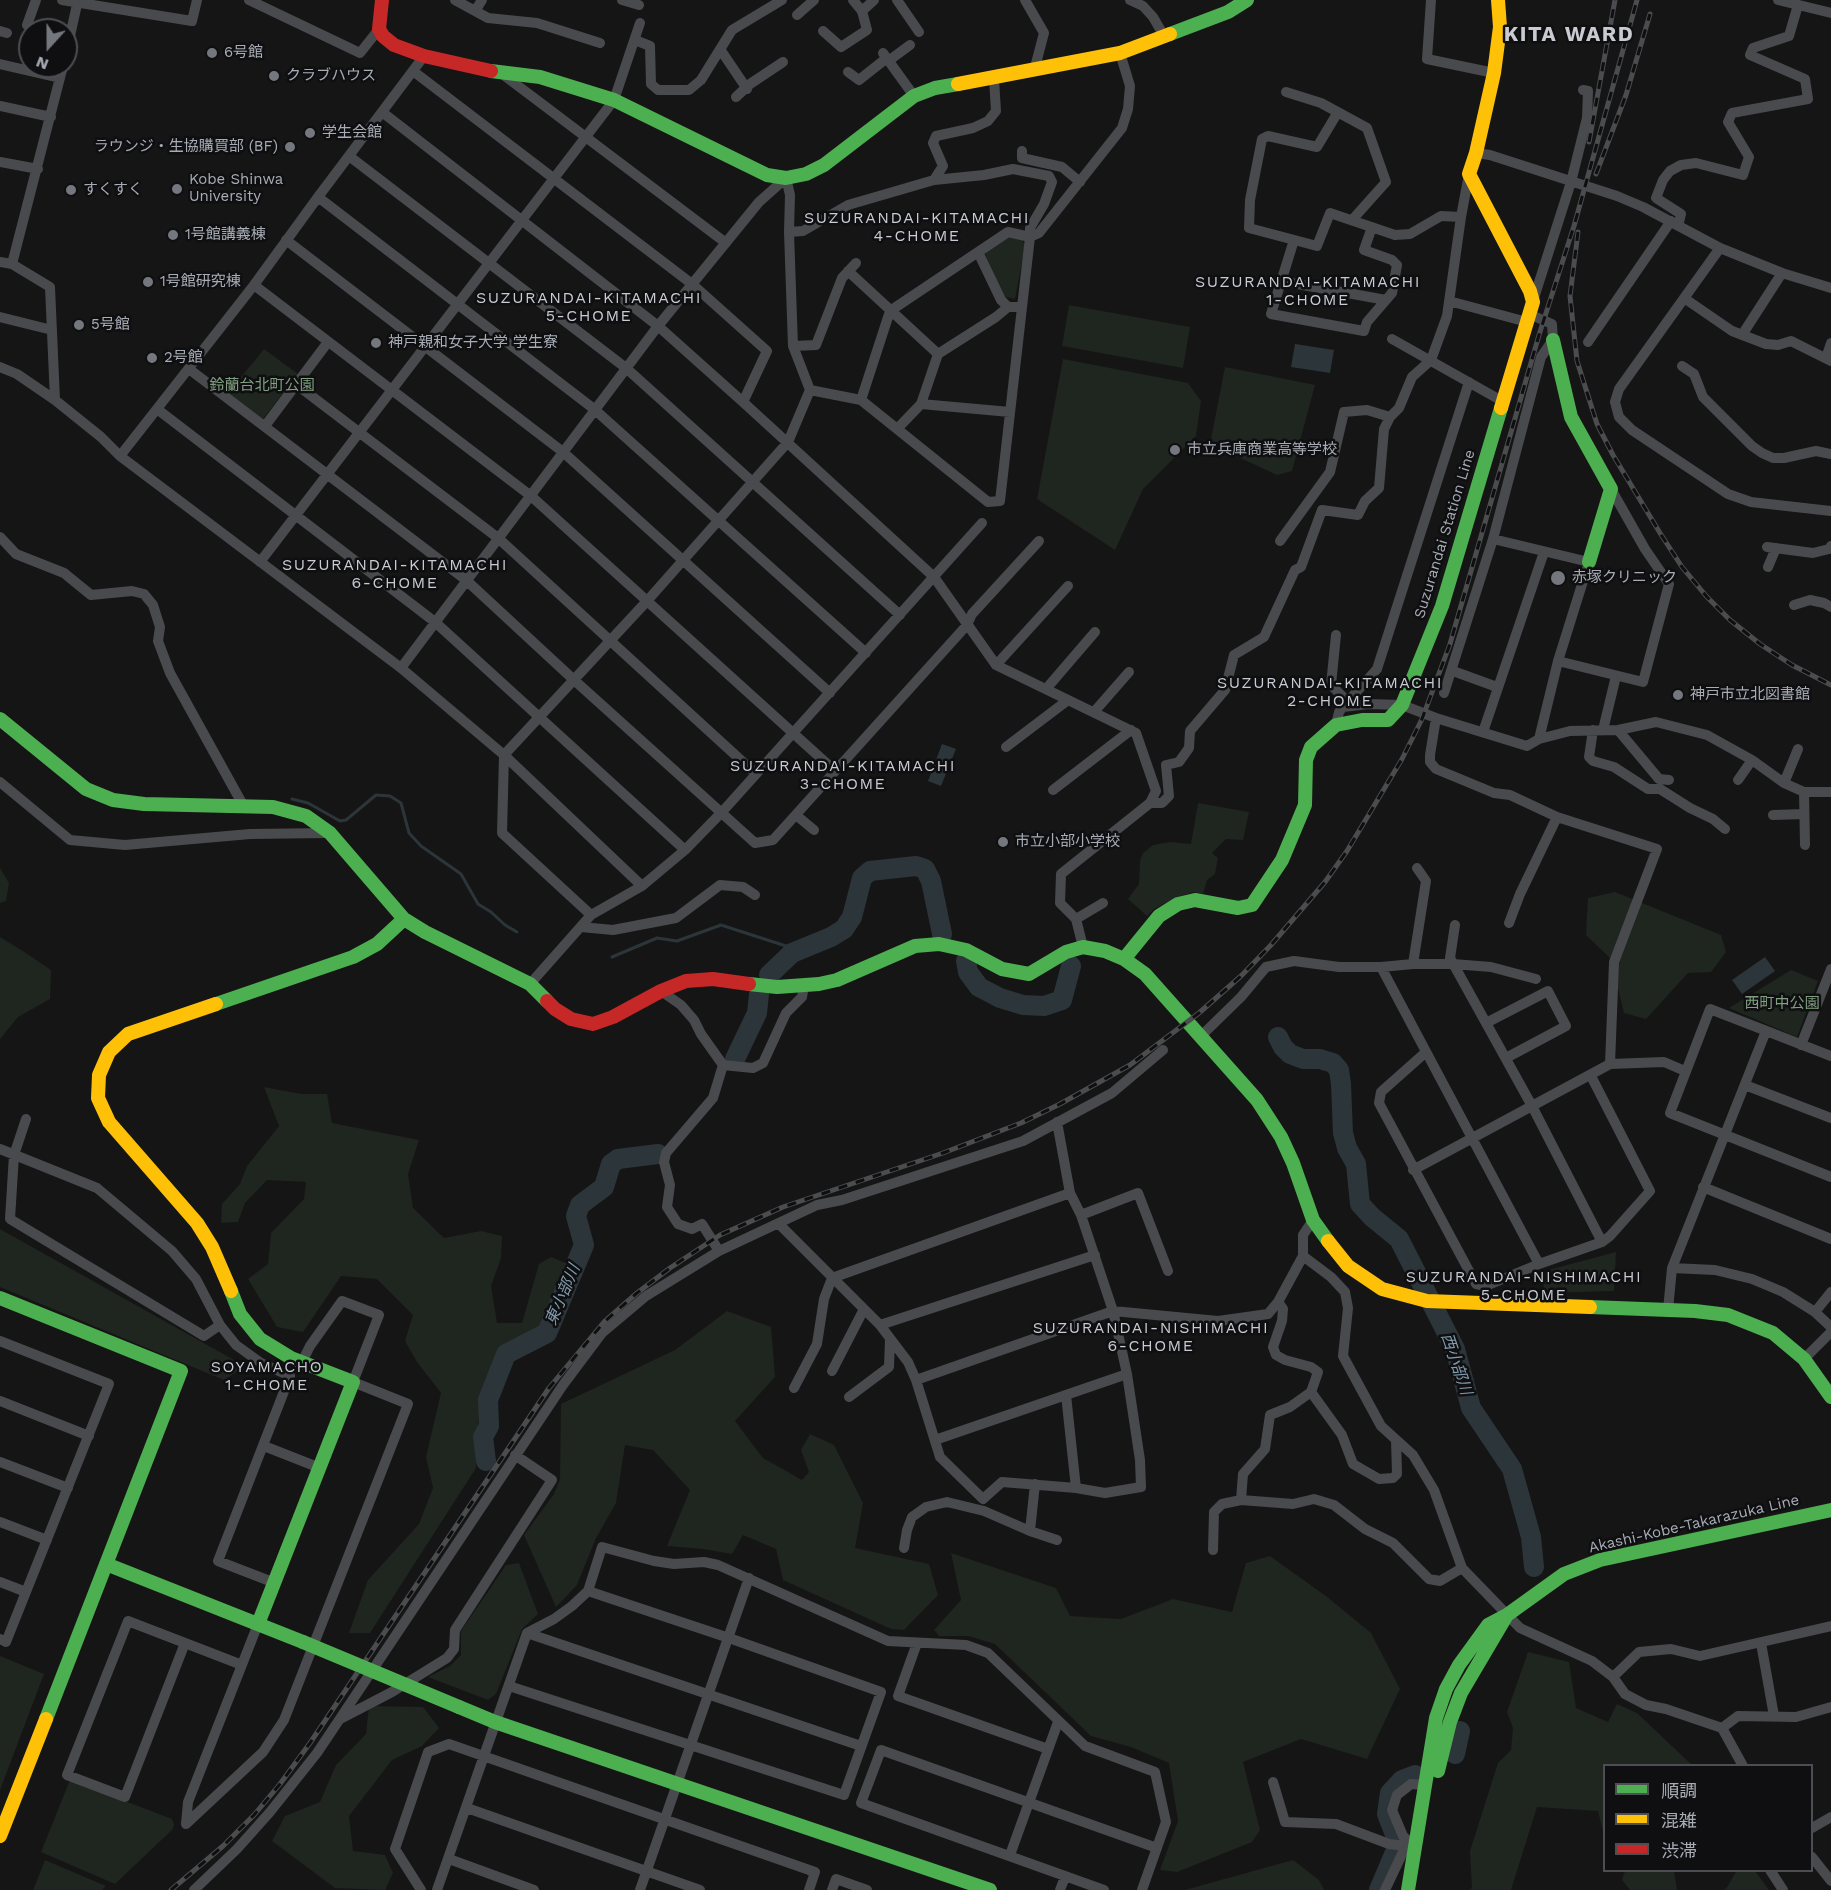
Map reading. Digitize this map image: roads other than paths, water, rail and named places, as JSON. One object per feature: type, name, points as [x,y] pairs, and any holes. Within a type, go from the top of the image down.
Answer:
[{"type":"street","points":[[30,18],[36,0]]},
{"type":"street","points":[[62,0],[192,21],[197,0]]},
{"type":"street","points":[[249,0],[360,53],[380,29]]},
{"type":"street","points":[[382,0],[379,15],[380,29],[382,36],[394,45],[424,56],[479,70],[540,77],[614,100],[767,175],[786,178],[806,174],[824,165],[914,96],[935,88],[994,79],[1120,52],[1228,12],[1245,1]]},
{"type":"street","points":[[455,0],[488,18],[537,23],[600,42]]},
{"type":"street","points":[[475,11],[482,0]]},
{"type":"street","points":[[622,0],[639,5]]},
{"type":"street","points":[[635,40],[650,46],[651,84],[658,90],[688,90],[701,80],[732,30],[782,0]]},
{"type":"street","points":[[797,15],[814,0]]},
{"type":"street","points":[[823,31],[841,47],[867,30],[862,10],[853,0]]},
{"type":"street","points":[[862,10],[874,0]]},
{"type":"street","points":[[897,0],[919,32]]},
{"type":"street","points":[[1025,0],[1044,33],[1034,71]]},
{"type":"street","points":[[1130,0],[1143,6],[1153,17],[1164,36]]},
{"type":"street","points":[[1431,0],[1427,59],[1494,73]]},
{"type":"street","points":[[1150,803],[1162,804],[1169,796],[1166,765],[1179,762],[1189,748],[1190,731],[1225,690],[1234,655],[1264,637],[1295,570],[1301,567],[1322,510],[1358,515],[1365,501],[1379,488],[1384,429],[1390,417],[1399,408],[1412,377],[1431,360],[1447,316],[1469,174],[1494,73],[1500,27],[1498,0]]},
{"type":"street","points":[[1778,0],[1831,13]]},
{"type":"street","points":[[74,18],[78,1]]},
{"type":"street","points":[[1588,342],[1681,214],[1656,198],[1663,180],[1670,171],[1681,165],[1696,163],[1743,175],[1749,157],[1728,122],[1732,112],[1808,99],[1805,79],[1750,55],[1753,48],[1789,36],[1798,5]]},
{"type":"street","points":[[260,562],[614,100],[640,23]]},
{"type":"street","points":[[848,72],[859,80],[883,61],[885,56],[910,45]]},
{"type":"street","points":[[720,49],[747,89]]},
{"type":"street","points":[[861,400],[890,311],[1008,232],[1030,237],[1039,233],[1122,128],[1128,109],[1130,86],[1120,52]]},
{"type":"street","points":[[120,456],[254,285],[424,56]]},
{"type":"street","points":[[885,56],[914,96]]},
{"type":"street","points":[[736,97],[750,84],[783,62]]},
{"type":"street","points":[[0,64],[18,68]]},
{"type":"street","points":[[413,71],[692,284],[767,351],[743,402]]},
{"type":"street","points":[[501,72],[726,243]]},
{"type":"street","points":[[12,264],[60,78]]},
{"type":"street","points":[[934,180],[943,166],[933,143],[936,136],[973,128],[988,121],[996,111],[994,79]]},
{"type":"street","points":[[1530,313],[1571,182],[1587,118],[1588,91],[1583,90]]},
{"type":"street","points":[[1286,93],[1321,103],[1367,128],[1386,182],[1352,220]]},
{"type":"street","points":[[0,105],[51,117]]},
{"type":"street","points":[[382,112],[658,326],[788,442],[934,577],[996,664],[1136,733],[1156,791],[1150,803],[1061,874],[1060,903],[1076,919],[1083,947]]},
{"type":"street","points":[[1338,112],[1317,147],[1268,136],[1262,139],[1250,200],[1250,228],[1317,246],[1330,213],[1395,235],[1410,234],[1440,216],[1461,218]]},
{"type":"street","points":[[1022,151],[1022,158],[1062,167],[1080,182]]},
{"type":"street","points":[[1476,153],[1490,155],[1617,196],[1720,248],[1782,273],[1831,288]]},
{"type":"street","points":[[349,156],[626,368],[900,615]]},
{"type":"street","points":[[0,162],[38,169]]},
{"type":"street","points":[[789,232],[803,231],[848,205],[934,180],[984,175],[1013,169],[1049,176],[1052,182],[1044,204],[1030,228],[1000,501],[988,502],[861,400],[810,390]]},
{"type":"street","points":[[1469,174],[1530,291],[1530,313]]},
{"type":"street","points":[[591,915],[502,833],[504,755],[648,601],[788,442],[810,390],[793,346],[790,195],[786,178]]},
{"type":"street","points":[[401,668],[658,326],[759,202],[786,178]]},
{"type":"street","points":[[318,197],[594,409],[866,653]]},
{"type":"street","points":[[1294,240],[1271,314],[1364,331],[1368,322],[1392,293],[1397,265],[1392,260],[1364,250],[1372,227]]},
{"type":"street","points":[[286,240],[563,452],[830,693]]},
{"type":"street","points":[[1720,248],[1619,389],[1615,402],[1619,417],[1632,430],[1728,494],[1750,502],[1831,511]]},
{"type":"street","points":[[978,252],[1001,300],[1008,307],[1021,308]]},
{"type":"street","points":[[0,262],[12,264],[50,287],[55,400]]},
{"type":"street","points":[[793,346],[816,345],[842,278],[852,267],[890,311],[938,354]]},
{"type":"street","points":[[1742,335],[1782,273]]},
{"type":"street","points":[[1281,281],[1386,300]]},
{"type":"street","points":[[254,285],[531,496],[835,771]]},
{"type":"street","points":[[1684,298],[1732,331],[1766,344],[1778,345],[1791,341],[1829,360],[1831,343]]},
{"type":"street","points":[[1449,301],[1530,313],[1552,324],[1561,380],[1571,417],[1645,549],[1669,584],[1643,682],[1558,661]]},
{"type":"street","points":[[897,429],[921,404],[938,354],[1008,307]]},
{"type":"street","name":"Suzurandai Station Line","points":[[1402,705],[1442,606],[1530,313]]},
{"type":"street","points":[[0,317],[52,330]]},
{"type":"street","points":[[1392,339],[1502,401]]},
{"type":"street","points":[[1444,693],[1453,671],[1493,539],[1541,357],[1553,340]]},
{"type":"street","points":[[265,426],[328,342]]},
{"type":"street","points":[[1682,366],[1694,374],[1702,397],[1762,453],[1773,458],[1816,451],[1831,454]]},
{"type":"street","points":[[0,367],[16,374],[55,400],[101,437],[120,456],[401,668],[504,755],[642,886]]},
{"type":"street","points":[[189,369],[466,580],[755,843],[773,840],[967,625],[972,615],[1039,541]]},
{"type":"street","points":[[1125,959],[1159,916],[1178,904],[1194,900],[1238,908],[1252,905],[1282,860],[1305,805],[1306,760],[1311,747],[1336,725],[1346,704],[1377,669],[1469,382]]},
{"type":"street","points":[[297,385],[498,538],[756,774]]},
{"type":"street","points":[[921,404],[1010,412]]},
{"type":"street","points":[[157,409],[435,622],[685,850]]},
{"type":"street","points":[[1280,540],[1330,472],[1344,412],[1367,410],[1390,417]]},
{"type":"street","points":[[1539,739],[1558,661],[1611,489]]},
{"type":"street","points":[[530,984],[591,915],[642,886],[685,850],[794,733],[982,523]]},
{"type":"street","points":[[0,537],[16,554],[64,573],[91,595],[132,591],[144,594],[153,605],[160,627],[158,641],[170,673],[243,805]]},
{"type":"street","points":[[1493,539],[1589,562]]},
{"type":"street","points":[[1768,567],[1771,548],[1813,553],[1831,546]]},
{"type":"street","points":[[1483,732],[1544,552]]},
{"type":"street","points":[[996,664],[1068,586]]},
{"type":"street","points":[[1794,605],[1809,600],[1831,607]]},
{"type":"street","points":[[1046,689],[1095,632]]},
{"type":"street","points":[[1336,635],[1331,685],[1346,704]]},
{"type":"street","points":[[1453,671],[1497,687]]},
{"type":"street","points":[[1094,712],[1129,672]]},
{"type":"street","points":[[1616,676],[1589,757],[1593,761],[1614,767],[1648,789],[1660,789],[1713,819],[1725,829]]},
{"type":"street","points":[[1006,747],[1068,700]]},
{"type":"street","points":[[1346,704],[1402,705],[1527,746],[1539,739],[1570,731],[1618,730],[1656,723],[1707,735],[1752,760],[1785,783],[1804,792],[1831,792]]},
{"type":"street","points":[[1336,725],[1362,720],[1389,720],[1402,705]]},
{"type":"street","points":[[1436,718],[1430,755],[1430,762],[1436,768],[1494,793],[1509,795],[1557,817],[1657,849],[1614,962],[1610,1064]]},
{"type":"street","points":[[0,719],[86,789],[113,800],[144,804],[273,807],[306,816],[330,833],[404,918],[425,932],[530,984],[555,1009],[571,1019],[593,1024],[613,1017],[661,991],[686,981],[713,979],[777,987],[804,986],[837,980],[915,946],[939,944],[966,950],[1002,969],[1029,974],[1066,952],[1083,947],[1105,951],[1125,959],[1145,974],[1257,1100],[1281,1137],[1293,1163],[1313,1220],[1348,1266],[1382,1289],[1428,1301],[1668,1310],[1728,1315],[1773,1333],[1804,1359],[1831,1397]]},
{"type":"street","points":[[1053,790],[1131,730]]},
{"type":"street","points":[[1618,730],[1659,778],[1669,780]]},
{"type":"street","points":[[1785,783],[1798,749]]},
{"type":"street","points":[[1738,780],[1752,760]]},
{"type":"street","points":[[0,782],[70,840],[125,845],[250,834],[330,833]]},
{"type":"street","points":[[1804,792],[1804,845]]},
{"type":"street","points":[[1773,815],[1804,814]]},
{"type":"street","points":[[796,815],[814,830]]},
{"type":"street","points":[[1509,923],[1520,894],[1557,817]]},
{"type":"street","points":[[1413,964],[1426,881],[1417,868]]},
{"type":"street","points":[[580,927],[613,930],[676,918],[720,885],[743,887],[755,895]]},
{"type":"street","points":[[1076,919],[1103,903]]},
{"type":"street","points":[[302,1362],[310,1346],[342,1301],[379,1315],[353,1382],[320,1468],[188,1802],[186,1824],[263,1752],[284,1720],[408,1404],[353,1382],[291,1358],[260,1339],[240,1314],[212,1247],[197,1223],[109,1122],[98,1098],[99,1075],[110,1052],[128,1034],[353,957],[377,944],[404,918]]},
{"type":"street","points":[[1455,925],[1450,958],[1532,1106],[1602,1242]]},
{"type":"street","points":[[1200,1037],[1241,997],[1266,967],[1294,961],[1339,966],[1381,967],[1454,964],[1499,968],[1536,979]]},
{"type":"street","points":[[1381,967],[1539,1264]]},
{"type":"street","points":[[1801,1045],[1826,994],[1831,969]]},
{"type":"street","points":[[661,991],[681,1005],[694,1020],[700,1034],[723,1065],[753,1068],[763,1063],[786,1013],[802,997],[804,986]]},
{"type":"street","points":[[1486,1023],[1548,991],[1566,1026],[1506,1059]]},
{"type":"street","points":[[1831,1056],[1710,1009],[1670,1113],[1831,1177]]},
{"type":"street","points":[[1668,1310],[1672,1268],[1766,1031]]},
{"type":"street","points":[[194,1890],[237,1849],[317,1753],[562,1385],[602,1333],[646,1296],[719,1251],[817,1205],[842,1200],[1023,1141],[1112,1093],[1163,1050]]},
{"type":"street","points":[[1425,1052],[1381,1092],[1379,1103],[1476,1284],[1486,1286],[1602,1242],[1650,1191],[1590,1076]]},
{"type":"street","points":[[1413,1170],[1610,1064],[1664,1062],[1685,1071]]},
{"type":"street","points":[[719,1251],[702,1224],[692,1229],[678,1224],[668,1207],[670,1185],[664,1162],[666,1153],[713,1098],[723,1065]]},
{"type":"street","points":[[1745,1085],[1831,1118]]},
{"type":"street","points":[[26,1119],[14,1155],[10,1219],[204,1336],[220,1325]]},
{"type":"street","points":[[779,1224],[880,1325],[908,1362],[940,1457],[983,1499],[1002,1482],[1076,1488],[1106,1493],[1141,1487],[1140,1460],[1127,1374],[1113,1311],[1082,1215],[1071,1193],[1057,1122]]},
{"type":"street","points":[[0,1149],[97,1188],[172,1251],[196,1280],[220,1325],[236,1345],[261,1363],[290,1376],[218,1560],[274,1583]]},
{"type":"street","points":[[1703,1187],[1831,1239]]},
{"type":"street","points":[[794,1388],[818,1344],[824,1299],[832,1278],[1071,1193]]},
{"type":"street","points":[[1082,1215],[1138,1193],[1168,1271]]},
{"type":"street","points":[[889,1367],[914,1376],[1113,1311],[1218,1321],[1268,1314],[1278,1302],[1303,1257],[1303,1235],[1313,1220]]},
{"type":"street","points":[[880,1325],[1095,1255]]},
{"type":"street","points":[[1303,1257],[1331,1277],[1345,1292],[1348,1308],[1343,1356],[1381,1426],[1413,1455],[1434,1490],[1462,1568],[1520,1628],[1592,1661],[1613,1677],[1625,1694],[1646,1705],[1666,1709],[1722,1728],[1738,1764]]},
{"type":"street","points":[[1672,1268],[1715,1270],[1752,1279],[1783,1292],[1815,1312],[1831,1330],[1804,1359]]},
{"type":"street","points":[[1486,1286],[1496,1305]]},
{"type":"street","points":[[1815,1312],[1831,1292]]},
{"type":"street","points":[[0,1298],[181,1371],[0,1836]]},
{"type":"street","points":[[1241,1500],[1244,1474],[1265,1449],[1270,1415],[1290,1407],[1311,1392],[1317,1372],[1311,1367],[1285,1360],[1276,1355],[1273,1347],[1282,1321],[1283,1309],[1278,1302]]},
{"type":"street","points":[[832,1371],[864,1309]]},
{"type":"street","points":[[889,1367],[890,1339]]},
{"type":"street","points":[[0,1341],[109,1384],[6,1642],[0,1639]]},
{"type":"street","points":[[849,1396],[889,1367]]},
{"type":"street","points":[[934,1440],[1127,1374]]},
{"type":"street","points":[[1311,1392],[1342,1435],[1353,1464],[1379,1479],[1393,1478],[1397,1474],[1396,1440]]},
{"type":"street","points":[[1066,1395],[1076,1488]]},
{"type":"street","points":[[0,1401],[88,1436]]},
{"type":"street","points":[[264,1446],[320,1468]]},
{"type":"street","points":[[340,1719],[392,1692],[447,1658],[454,1649],[455,1630],[552,1480],[515,1455]]},
{"type":"street","points":[[0,1462],[68,1488]]},
{"type":"street","points":[[1030,1531],[1035,1484]]},
{"type":"street","points":[[1213,1550],[1214,1512],[1222,1504],[1241,1500],[1293,1504],[1314,1499],[1334,1504],[1365,1529],[1394,1543],[1429,1579],[1440,1581],[1462,1568]]},
{"type":"street","points":[[904,1548],[912,1517],[926,1507],[947,1502],[984,1511],[1057,1540]]},
{"type":"street","name":"Akashi-Kobe-Takarazuka Line","points":[[1408,1890],[1436,1718],[1446,1689],[1459,1665],[1488,1625],[1507,1615],[1564,1574],[1600,1560],[1831,1510]]},
{"type":"street","points":[[0,1522],[47,1540]]},
{"type":"street","points":[[437,1890],[527,1633],[554,1619],[588,1591],[602,1547],[654,1561],[704,1562],[718,1565],[888,1641],[966,1645],[988,1653],[1085,1746],[1155,1772],[1166,1821],[1142,1890]]},
{"type":"street","points":[[106,1564],[303,1642],[495,1722],[990,1890]]},
{"type":"street","points":[[640,1890],[749,1578]]},
{"type":"street","points":[[0,1582],[26,1592]]},
{"type":"street","points":[[509,1686],[844,1795],[881,1692],[588,1591]]},
{"type":"street","name":"Akashi-Kobe-Takarazuka Line","points":[[1421,1890],[1440,1758],[1450,1722],[1461,1693],[1507,1615]]},
{"type":"street","points":[[184,1643],[124,1797],[67,1775],[128,1622],[184,1643],[242,1665]]},
{"type":"street","points":[[1613,1677],[1639,1652],[1671,1648],[1700,1656],[1831,1626]]},
{"type":"street","points":[[527,1633],[861,1746]]},
{"type":"street","points":[[917,1642],[898,1696],[1048,1749]]},
{"type":"street","points":[[1761,1643],[1773,1716]]},
{"type":"street","points":[[1722,1728],[1738,1716],[1796,1717],[1831,1707]]},
{"type":"street","points":[[1010,1855],[1058,1722]]},
{"type":"street","points":[[421,1890],[395,1849],[428,1752],[449,1744],[815,1872],[809,1890]]},
{"type":"street","points":[[1104,1890],[861,1803],[880,1750],[1157,1848]]},
{"type":"street","points":[[1273,1782],[1285,1822],[1336,1824],[1389,1844],[1415,1847]]},
{"type":"street","points":[[1415,1847],[1403,1836],[1392,1810],[1397,1795],[1411,1784],[1424,1785]]},
{"type":"street","points":[[466,1808],[700,1890]]},
{"type":"street","points":[[1813,1827],[1831,1817]]},
{"type":"street","points":[[1385,1890],[1402,1852],[1415,1847]]},
{"type":"street","points":[[1813,1858],[1831,1881]]},
{"type":"street","points":[[449,1859],[534,1890]]},
{"type":"street","points":[[1771,1872],[1783,1890]]},
{"type":"street","points":[[1060,1890],[1065,1877]]},
{"type":"street","points":[[831,1890],[836,1879],[867,1890]]},
{"type":"waterway","points":[[292,799],[308,803],[340,821],[346,820],[376,795],[390,796],[401,803],[409,833],[421,846],[461,874],[478,904],[517,932]]},
{"type":"waterway","name":"東小部川","points":[[769,975],[792,953],[831,937],[844,929],[852,917],[862,878],[870,871],[916,866],[925,869],[931,881],[942,934]]},
{"type":"waterway","points":[[612,957],[657,938],[677,941],[721,925],[789,947],[804,948]]},
{"type":"waterway","name":"東小部川","points":[[966,961],[968,972],[979,987],[1000,998],[1023,1005],[1044,1006],[1062,1000],[1071,966]]},
{"type":"waterway","name":"東小部川","points":[[735,1059],[757,1013],[759,994]]},
{"type":"waterway","name":"西小部川","points":[[1278,1037],[1290,1054],[1303,1059],[1320,1059],[1333,1063],[1339,1070],[1343,1133],[1347,1148],[1356,1164],[1360,1204],[1399,1239],[1455,1349],[1471,1408],[1512,1469],[1531,1537],[1534,1567]]},
{"type":"waterway","name":"東小部川","points":[[486,1461],[483,1437],[489,1426],[488,1400],[506,1354],[547,1333],[584,1245],[576,1216],[580,1205],[604,1187],[611,1164],[618,1159],[658,1154]]},
{"type":"waterway","name":"西小部川","points":[[1455,1754],[1460,1731]]},
{"type":"waterway","name":"西小部川","points":[[1379,1890],[1396,1850],[1396,1837],[1387,1814],[1390,1793],[1402,1780],[1415,1775]]},
{"type":"railway","points":[[1589,142],[1615,0]]},
{"type":"railway","points":[[171,1890],[223,1846],[254,1815],[280,1784],[549,1388],[604,1322],[637,1293],[720,1235],[783,1207],[943,1153],[1021,1123],[1130,1065],[1199,1013],[1241,976],[1325,882],[1347,851],[1402,759],[1422,719],[1450,644],[1539,335],[1574,226],[1637,0]]},
{"type":"railway","points":[[1596,174],[1626,95],[1650,14]]},
{"type":"railway","points":[[1578,232],[1570,296],[1577,361],[1597,424],[1613,455],[1682,567],[1707,597],[1730,620],[1760,644],[1792,665],[1831,685]]},
{"type":"place","name":"6号館","points":[[212,53]]},
{"type":"place","name":"クラブハウス","points":[[274,76]]},
{"type":"place","name":"学生会館","points":[[310,133]]},
{"type":"place","name":"ラウンジ・生協購買部 (BF)","points":[[290,147]]},
{"type":"place","name":"Kobe Shinwa University","points":[[177,189]]},
{"type":"place","name":"すくすく","points":[[71,190]]},
{"type":"place","name":"1号館講義棟","points":[[173,235]]},
{"type":"place","name":"1号館研究棟","points":[[148,282]]},
{"type":"place","name":"5号館","points":[[79,325]]},
{"type":"place","name":"神戸親和女子大学 学生寮","points":[[376,343]]},
{"type":"place","name":"2号館","points":[[152,358]]},
{"type":"place","name":"市立兵庫商業高等学校","points":[[1175,450]]},
{"type":"place","name":"赤塚クリニック","points":[[1558,578]]},
{"type":"place","name":"神戸市立北図書館","points":[[1678,695]]},
{"type":"place","name":"市立小部小学校","points":[[1003,842]]},
{"type":"district","name":"KITA WARD","points":[[1569,35]]},
{"type":"district","name":"SUZURANDAI-KITAMACHI 4-CHOME","points":[[917,227]]},
{"type":"district","name":"SUZURANDAI-KITAMACHI 1-CHOME","points":[[1308,291]]},
{"type":"district","name":"SUZURANDAI-KITAMACHI 5-CHOME","points":[[589,307]]},
{"type":"district","name":"SUZURANDAI-KITAMACHI 6-CHOME","points":[[395,574]]},
{"type":"district","name":"SUZURANDAI-KITAMACHI 2-CHOME","points":[[1330,692]]},
{"type":"district","name":"SUZURANDAI-KITAMACHI 3-CHOME","points":[[843,775]]},
{"type":"district","name":"SUZURANDAI-NISHIMACHI 5-CHOME","points":[[1524,1286]]},
{"type":"district","name":"SUZURANDAI-NISHIMACHI 6-CHOME","points":[[1151,1337]]},
{"type":"district","name":"SOYAMACHO 1-CHOME","points":[[267,1376]]},
{"type":"park label","name":"鈴蘭台北町公園","points":[[262,386]]},
{"type":"park label","name":"西町中公園","points":[[1782,1004]]}]
